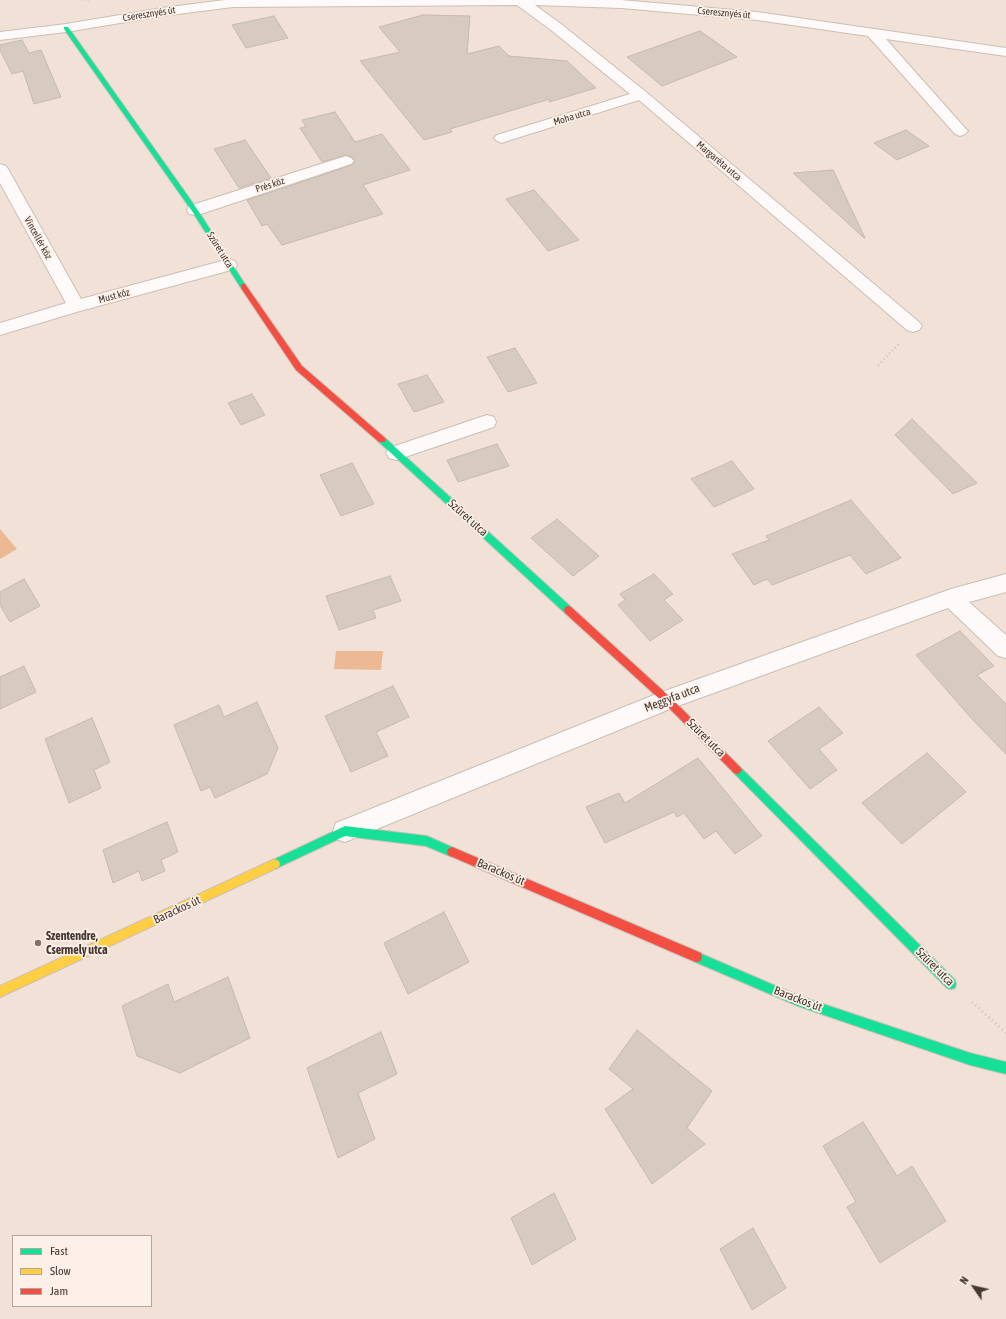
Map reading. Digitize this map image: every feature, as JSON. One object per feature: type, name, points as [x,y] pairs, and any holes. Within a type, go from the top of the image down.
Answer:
[{"type":"street","name":"Cseresznyés út","points":[[0,36],[66,28],[162,12],[233,3],[520,1],[621,4],[735,14],[1006,52]]},
{"type":"street","name":"Margaréta utca","points":[[520,1],[556,27],[641,95],[913,326]]},
{"type":"street","name":"Szüret utca","points":[[66,28],[195,210],[229,265],[299,368],[396,453],[667,700],[951,984]]},
{"type":"street","points":[[873,33],[960,131]]},
{"type":"street","name":"Moha utca","points":[[502,138],[641,95]]},
{"type":"street","name":"Prés köz","points":[[195,210],[346,161]]},
{"type":"street","name":"Vincellér köz","points":[[0,170],[76,306]]},
{"type":"street","name":"Must köz","points":[[0,329],[76,306],[229,265]]},
{"type":"street","points":[[396,453],[487,422]]},
{"type":"street","name":"Meggyfa utca","points":[[345,831],[667,700],[951,598],[1006,583]]},
{"type":"street","points":[[951,598],[1006,649]]},
{"type":"street","name":"Barackos út","points":[[1,987],[345,831],[427,841],[798,1000],[970,1059],[1006,1068]]},
{"type":"path","name":"Szüret utca","points":[[951,984],[1006,1033]]},
{"type":"shaded area","points":[[0,529],[17,549],[0,559]]},
{"type":"shaded area","points":[[336,651],[383,651],[381,670],[334,669]]},
{"type":"building","points":[[423,15],[470,16],[467,54],[499,46],[509,56],[567,61],[596,88],[549,102],[550,99],[450,129],[452,132],[424,140],[360,61],[400,52],[379,27]]},
{"type":"building","points":[[274,16],[288,38],[246,48],[232,25]]},
{"type":"building","points":[[700,31],[737,57],[662,86],[627,57]]},
{"type":"building","points":[[22,40],[29,53],[41,50],[61,97],[34,104],[23,71],[12,74],[0,50],[0,45]]},
{"type":"building","points":[[335,112],[355,142],[382,134],[410,170],[363,185],[383,214],[282,245],[267,224],[262,226],[247,200],[329,173],[351,165],[355,162],[352,157],[346,155],[322,162],[300,128],[306,127],[302,120]]},
{"type":"building","points":[[906,130],[929,146],[897,160],[874,143]]},
{"type":"building","points":[[245,140],[271,178],[239,188],[214,149]]},
{"type":"building","points":[[833,170],[865,238],[793,173]]},
{"type":"building","points":[[534,190],[579,240],[548,251],[506,199]]},
{"type":"building","points":[[515,348],[537,383],[508,392],[487,357]]},
{"type":"building","points":[[427,375],[444,402],[414,412],[398,384]]},
{"type":"building","points":[[252,394],[265,415],[241,425],[228,403]]},
{"type":"building","points":[[912,419],[977,483],[953,494],[895,435]]},
{"type":"building","points":[[497,444],[509,466],[458,482],[447,460]]},
{"type":"building","points":[[732,461],[754,489],[714,507],[691,479]]},
{"type":"building","points":[[352,463],[374,504],[341,516],[320,475]]},
{"type":"building","points":[[851,500],[901,558],[866,574],[850,555],[772,585],[767,579],[754,585],[732,554],[769,540],[766,536]]},
{"type":"building","points":[[557,519],[599,556],[573,576],[531,538]]},
{"type":"building","points":[[654,574],[673,594],[664,600],[683,620],[650,641],[618,605],[625,600],[620,594]]},
{"type":"building","points":[[390,576],[401,601],[373,610],[376,618],[339,630],[326,596]]},
{"type":"building","points":[[24,579],[40,606],[10,622],[0,605],[0,592]]},
{"type":"building","points":[[960,631],[994,666],[977,675],[1006,704],[1006,754],[971,718],[916,655]]},
{"type":"building","points":[[24,666],[36,692],[0,709],[0,677]]},
{"type":"building","points":[[393,686],[409,717],[376,732],[388,756],[351,772],[325,716]]},
{"type":"building","points":[[257,702],[278,748],[267,774],[215,798],[210,787],[201,791],[174,725],[219,705],[224,717]]},
{"type":"building","points":[[819,707],[843,733],[819,749],[837,770],[810,789],[768,741]]},
{"type":"building","points":[[92,718],[110,762],[94,770],[101,788],[69,803],[45,739]]},
{"type":"building","points":[[927,753],[966,792],[902,844],[862,803]]},
{"type":"building","points":[[698,758],[762,836],[735,854],[716,831],[704,839],[684,813],[677,817],[674,812],[605,843],[586,807],[619,793],[625,803]]},
{"type":"building","points":[[167,822],[178,852],[161,860],[165,871],[142,881],[139,871],[113,883],[103,850]]},
{"type":"building","points":[[444,912],[469,962],[408,994],[384,943]]},
{"type":"building","points":[[228,977],[250,1038],[180,1073],[137,1056],[122,1006],[168,984],[174,1002]]},
{"type":"building","points":[[637,1030],[712,1091],[687,1128],[705,1144],[652,1184],[605,1109],[633,1089],[609,1069]]},
{"type":"building","points":[[381,1032],[397,1074],[358,1093],[375,1139],[338,1158],[307,1068]]},
{"type":"building","points":[[863,1122],[897,1176],[912,1166],[946,1221],[880,1263],[847,1207],[856,1202],[823,1146]]},
{"type":"building","points":[[554,1193],[576,1239],[532,1265],[511,1218]]},
{"type":"building","points":[[753,1228],[786,1288],[752,1310],[720,1249]]},
{"type":"traffic: fast","points":[[66,28],[195,210],[243,286]]},
{"type":"traffic: fast","points":[[382,440],[568,610]]},
{"type":"traffic: fast","points":[[737,770],[951,984]]},
{"type":"traffic: fast","points":[[275,864],[345,831],[427,841],[452,852]]},
{"type":"traffic: fast","points":[[697,957],[798,1001],[970,1059],[1006,1068]]},
{"type":"traffic: slow","points":[[0,992],[275,864]]},
{"type":"traffic: jam","points":[[243,286],[299,368],[382,440]]},
{"type":"traffic: jam","points":[[568,610],[667,700],[737,770]]},
{"type":"traffic: jam","points":[[452,852],[697,957]]},
{"type":"place","name":"Szentendre, Csermely utca","points":[[38,943]]}]
